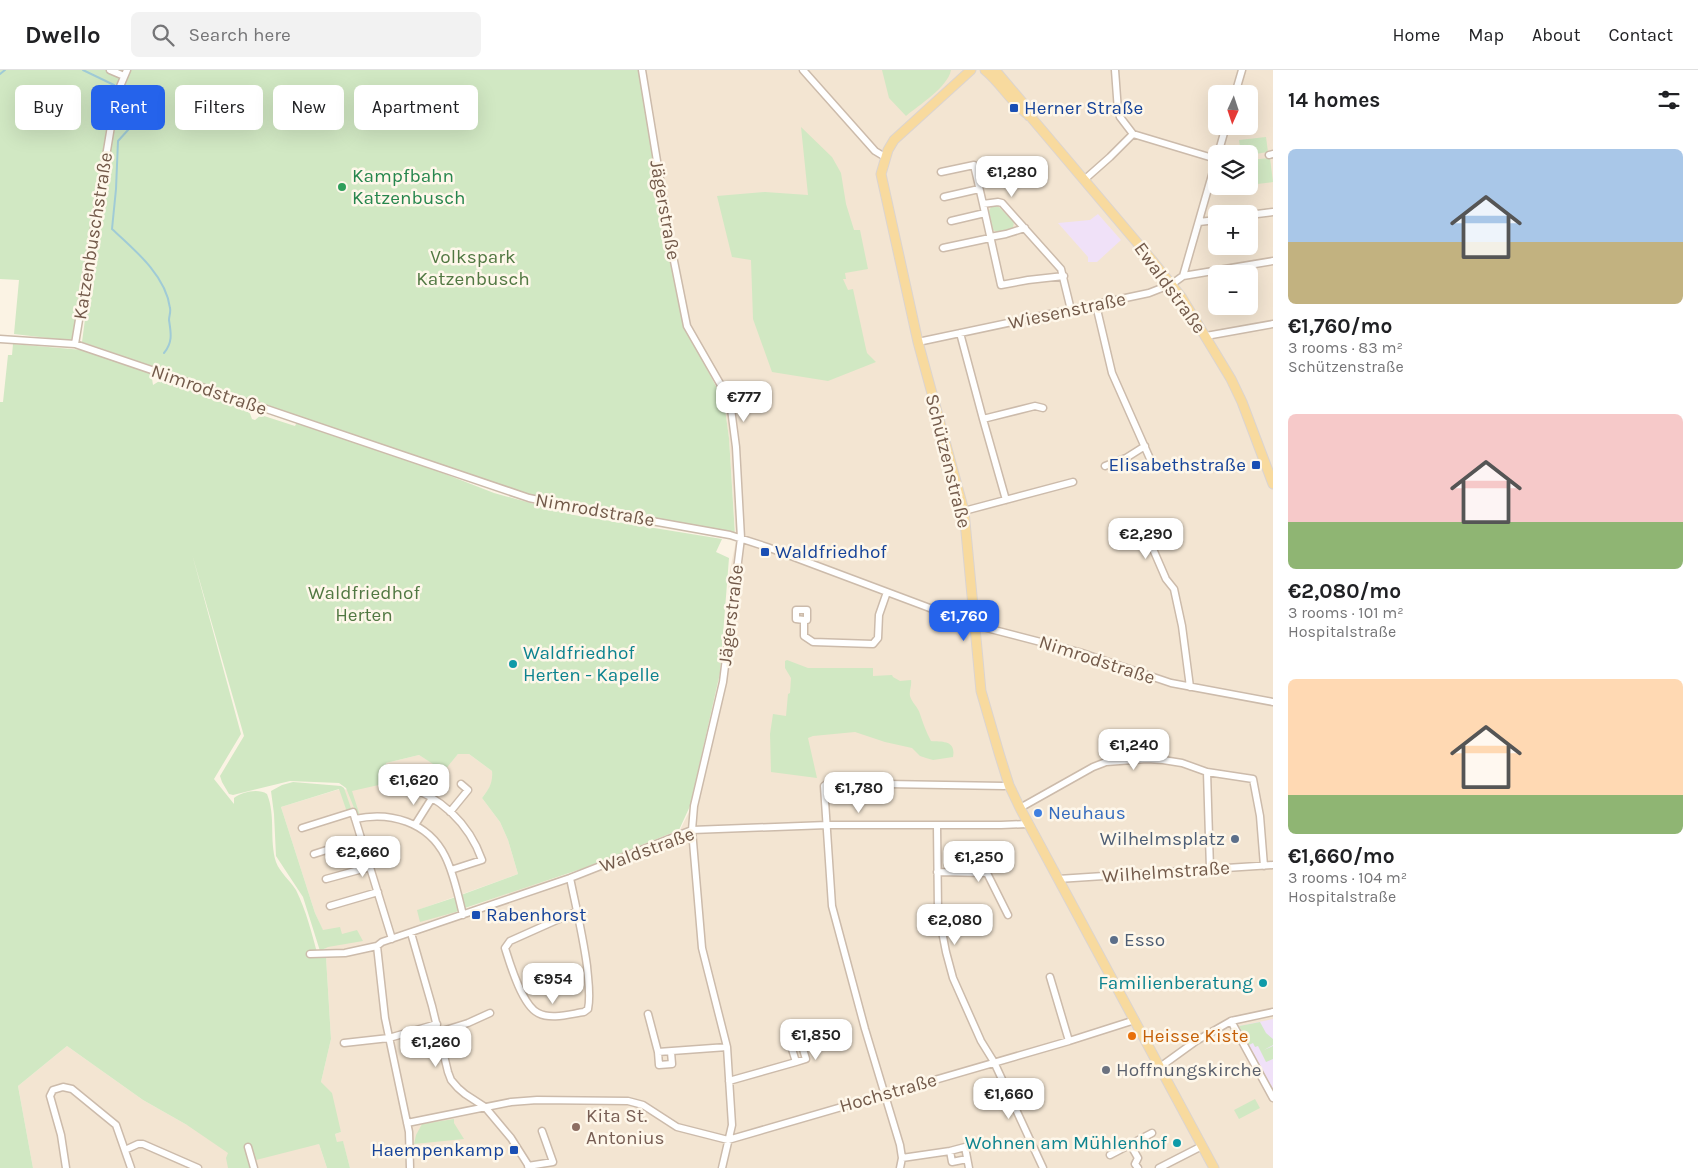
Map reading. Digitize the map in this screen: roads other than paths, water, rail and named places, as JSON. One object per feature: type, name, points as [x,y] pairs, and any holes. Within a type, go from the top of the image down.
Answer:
[{"type":"main road","name":"Schützenstraße","points":[[971,70],[894,140],[888,150],[881,174],[918,342],[964,511],[981,691],[1001,761],[1009,785],[1020,808],[1214,1168]]},
{"type":"main road","name":"Ewaldstraße","points":[[985,70],[1019,109],[1030,116],[1172,284],[1231,379],[1242,402],[1273,484]]},
{"type":"main road","name":"Ewaldstraße","points":[[995,70],[1028,109],[1030,116]]},
{"type":"street","points":[[110,70],[126,73]]},
{"type":"street","name":"Jägerstraße","points":[[642,70],[671,246],[687,326],[730,401],[736,448],[741,538],[723,682],[694,806],[692,830],[702,948],[727,1047],[732,1125],[722,1168]]},
{"type":"street","points":[[804,70],[875,151],[885,158]]},
{"type":"street","points":[[1115,70],[1118,111],[1133,134],[1208,157]]},
{"type":"street","points":[[1238,85],[1242,70]]},
{"type":"street","name":"Katzenbuschstraße","points":[[76,344],[116,96],[126,73]]},
{"type":"street","points":[[1084,180],[1110,158],[1133,134]]},
{"type":"street","points":[[941,172],[974,165],[1001,285],[1064,276]]},
{"type":"street","points":[[1208,188],[1183,276],[1273,261]]},
{"type":"street","points":[[944,197],[979,189]]},
{"type":"street","points":[[983,204],[1002,203],[1061,268],[1071,310]]},
{"type":"street","points":[[1258,214],[1273,212]]},
{"type":"street","points":[[951,221],[985,214]]},
{"type":"street","points":[[1198,222],[1208,221]]},
{"type":"street","points":[[943,248],[1011,233],[1025,228]]},
{"type":"street","name":"Wiesenstraße","points":[[918,342],[1149,293],[1172,284],[1183,276]]},
{"type":"street","points":[[1096,305],[1112,373],[1151,462]]},
{"type":"street","points":[[1206,336],[1273,324]]},
{"type":"street","points":[[960,334],[1006,500]]},
{"type":"street","name":"Nimrodstraße","points":[[0,339],[76,344],[529,498],[562,506],[720,532],[741,538],[975,625],[1078,652],[1153,678],[1190,687],[1273,702]]},
{"type":"street","points":[[983,419],[1035,406],[1043,408]]},
{"type":"street","points":[[1105,466],[1126,458],[1145,446]]},
{"type":"street","points":[[964,511],[1073,482]]},
{"type":"street","points":[[1143,533],[1153,549],[1166,579],[1174,589],[1182,626],[1190,687]]},
{"type":"street","points":[[804,620],[804,636],[813,642],[873,644],[878,638],[879,615],[887,592]]},
{"type":"street","points":[[1020,808],[1093,767],[1106,762],[1147,759],[1163,760],[1182,763],[1207,772],[1253,779],[1260,816],[1264,866]]},
{"type":"street","points":[[1207,772],[1210,869]]},
{"type":"street","points":[[900,1168],[902,1158],[900,1146],[865,1029],[832,906],[824,786],[828,783],[1004,786]]},
{"type":"street","points":[[450,812],[468,790],[461,784]]},
{"type":"street","points":[[403,785],[432,798],[457,818],[468,832],[482,860],[451,870]]},
{"type":"street","points":[[415,825],[432,798]]},
{"type":"street","points":[[302,828],[353,812],[392,939]]},
{"type":"street","points":[[355,819],[391,816],[405,820],[425,832],[434,840],[444,854],[451,870],[464,915]]},
{"type":"street","name":"Waldstraße","points":[[310,954],[345,953],[378,946],[392,939],[570,878],[692,830],[827,825],[937,826],[1028,824]]},
{"type":"street","points":[[937,826],[938,911],[946,952],[954,978],[981,1041],[994,1062],[1043,1168]]},
{"type":"street","points":[[314,854],[361,839]]},
{"type":"street","name":"Wilhelmstraße","points":[[1058,879],[1273,865]]},
{"type":"street","points":[[326,879],[370,866]]},
{"type":"street","points":[[937,872],[987,873],[1008,915]]},
{"type":"street","points":[[570,878],[584,941],[588,982],[588,1009],[584,1012],[554,1016],[539,1014],[532,1008],[520,989],[505,948],[510,941],[577,910]]},
{"type":"street","points":[[330,906],[378,892]]},
{"type":"street","points":[[411,933],[451,1080],[465,1094],[485,1106],[511,1138],[529,1167],[553,1162],[542,1131]]},
{"type":"street","points":[[378,946],[385,1018],[409,1132],[410,1168]]},
{"type":"street","points":[[1050,977],[1069,1041]]},
{"type":"street","points":[[1160,1066],[1196,1041],[1231,1021],[1273,1012]]},
{"type":"street","points":[[439,1032],[468,1023],[490,1013]]},
{"type":"street","points":[[648,1014],[658,1052],[659,1065],[672,1064],[671,1052]]},
{"type":"street","name":"Hochstraße","points":[[728,1140],[1135,1020]]},
{"type":"street","points":[[1231,1021],[1273,1098]]},
{"type":"street","points":[[344,1043],[389,1038],[437,1024]]},
{"type":"street","points":[[658,1052],[727,1047]]},
{"type":"street","points":[[729,1081],[796,1062]]},
{"type":"street","points":[[66,1168],[61,1135],[50,1096],[53,1090],[63,1086],[72,1089],[116,1125],[131,1168]]},
{"type":"street","points":[[407,1123],[485,1106],[537,1100],[628,1101],[642,1105],[677,1127],[728,1140]]},
{"type":"street","points":[[1110,1155],[1152,1133]]},
{"type":"street","points":[[125,1150],[138,1144],[143,1144],[198,1168]]},
{"type":"street","points":[[1130,1144],[1138,1158],[1135,1164],[1138,1168]]},
{"type":"street","points":[[1159,1168],[1202,1146]]},
{"type":"street","points":[[248,1147],[254,1168]]},
{"type":"street","points":[[902,1158],[965,1147],[969,1168]]},
{"type":"street","points":[[950,1151],[952,1162],[967,1159]]},
{"type":"waterway","points":[[0,74],[5,70]]},
{"type":"waterway","points":[[83,70],[114,85]]},
{"type":"waterway","points":[[128,130],[118,141],[112,229],[148,264],[156,274],[167,296],[170,310],[171,337],[164,353]]},
{"type":"place","name":"Herner Straße","points":[[1014,108]]},
{"type":"place","name":"Kampfbahn Katzenbusch","points":[[342,187]]},
{"type":"place","name":"Elisabethstraße","points":[[1256,465]]},
{"type":"place","name":"Waldfriedhof","points":[[765,552]]},
{"type":"place","name":"Waldfriedhof Herten - Kapelle","points":[[513,664]]},
{"type":"place","name":"Neuhaus","points":[[1038,813]]},
{"type":"place","name":"Wilhelmsplatz","points":[[1235,839]]},
{"type":"place","name":"Rabenhorst","points":[[476,915]]},
{"type":"place","name":"Esso","points":[[1114,940]]},
{"type":"place","name":"Familienberatung","points":[[1263,983]]},
{"type":"place","name":"Heisse Kiste","points":[[1132,1036]]},
{"type":"place","name":"Hoffnungskirche","points":[[1106,1070]]},
{"type":"place","name":"Kita St. Antonius","points":[[576,1127]]},
{"type":"place","name":"Wohnen am Mühlenhof","points":[[1177,1143]]},
{"type":"place","name":"Haempenkamp","points":[[514,1150]]},
{"type":"park label","name":"Volkspark Katzenbusch","points":[[473,268]]},
{"type":"park label","name":"Waldfriedhof Herten","points":[[364,604]]}]
